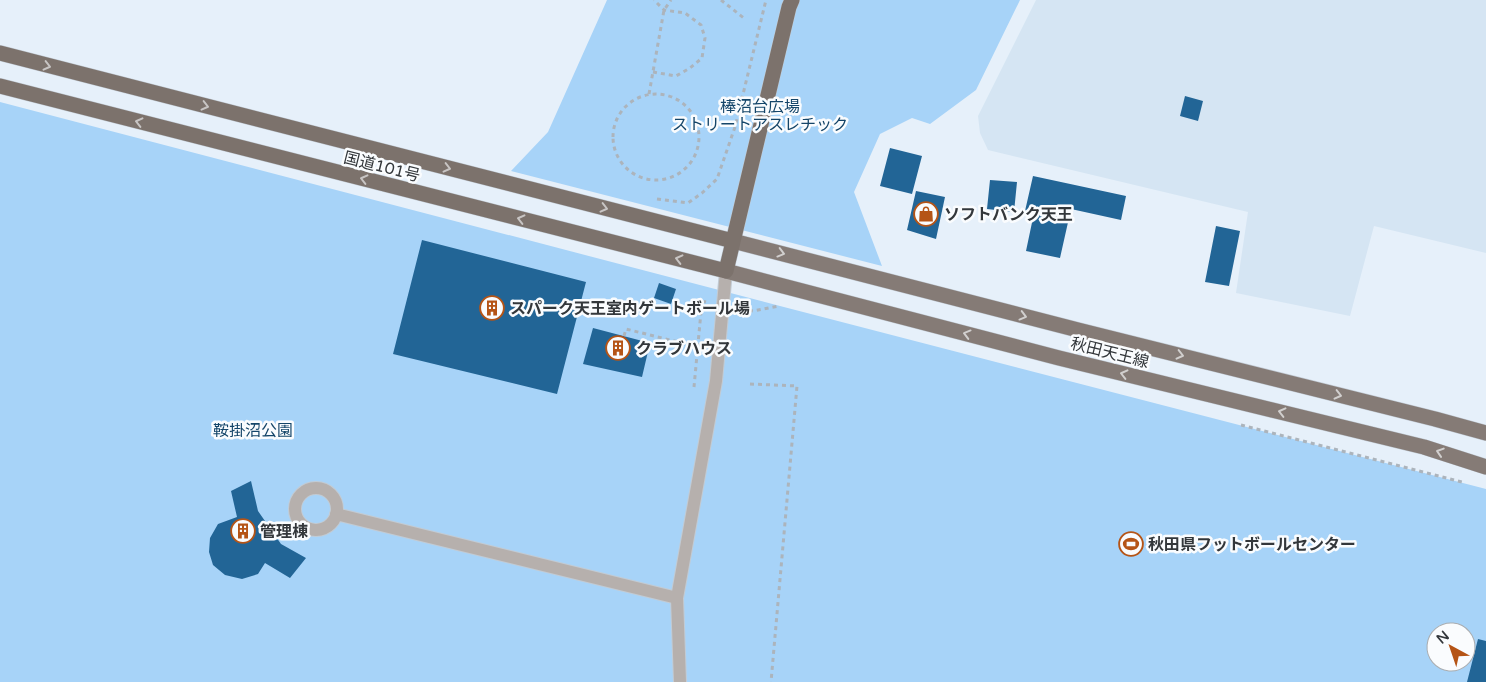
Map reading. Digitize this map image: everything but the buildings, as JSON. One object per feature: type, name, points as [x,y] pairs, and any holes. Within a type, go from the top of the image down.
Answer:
[{"type":"highway","points":[[726,271],[792,0]]},
{"type":"highway","name":"国道101号","points":[[0,53],[733,241]]},
{"type":"highway","name":"国道101号","points":[[0,86],[726,271]]},
{"type":"main road","name":"秋田天王線","points":[[733,241],[1068,328],[1435,419],[1486,434]]},
{"type":"main road","name":"秋田天王線","points":[[726,271],[1059,358],[1424,447],[1486,467]]},
{"type":"lane","points":[[680,682],[677,598],[716,381],[726,271]]},
{"type":"lane","points":[[336,514],[677,598]]},
{"type":"path","points":[[653,72],[676,76],[690,68],[702,58],[705,38],[701,24],[685,13],[664,10],[654,0]]},
{"type":"path","points":[[649,94],[664,10],[671,0]]},
{"type":"path","points":[[721,0],[745,19]]},
{"type":"path","points":[[654,199],[688,203],[717,179],[735,127],[766,0]]},
{"type":"path","points":[[649,94],[663,94],[677,99],[688,108],[696,120],[699,134],[698,148],[692,162],[682,172],[668,178],[655,180],[641,178],[629,171],[620,161],[614,148],[613,134],[616,120],[624,108],[635,99],[649,94]]},
{"type":"path","points":[[624,336],[626,329],[698,347]]},
{"type":"path","points":[[750,384],[797,386],[770,682]]},
{"type":"shaded area","points":[[1036,0],[1486,0],[1486,253],[1374,226],[1350,316],[1236,293],[1248,212],[988,150],[980,133],[978,116]]},
{"type":"green space","name":"棒沼台広場 ストリートアスレチック","points":[[607,0],[1020,0],[976,90],[930,124],[912,118],[880,134],[854,192],[882,266],[511,171],[548,132]]},
{"type":"green space","name":"鞍掛沼公園","points":[[0,102],[1486,489],[1486,682],[0,682]]},
{"type":"place","name":"ソフトバンク天王","points":[[926,214]]},
{"type":"place","name":"スパーク天王室内ゲートボール場","points":[[492,308]]},
{"type":"place","name":"クラブハウス","points":[[618,348]]},
{"type":"place","name":"管理棟","points":[[243,531]]},
{"type":"place","name":"秋田県フットボールセンター","points":[[1131,544]]}]
